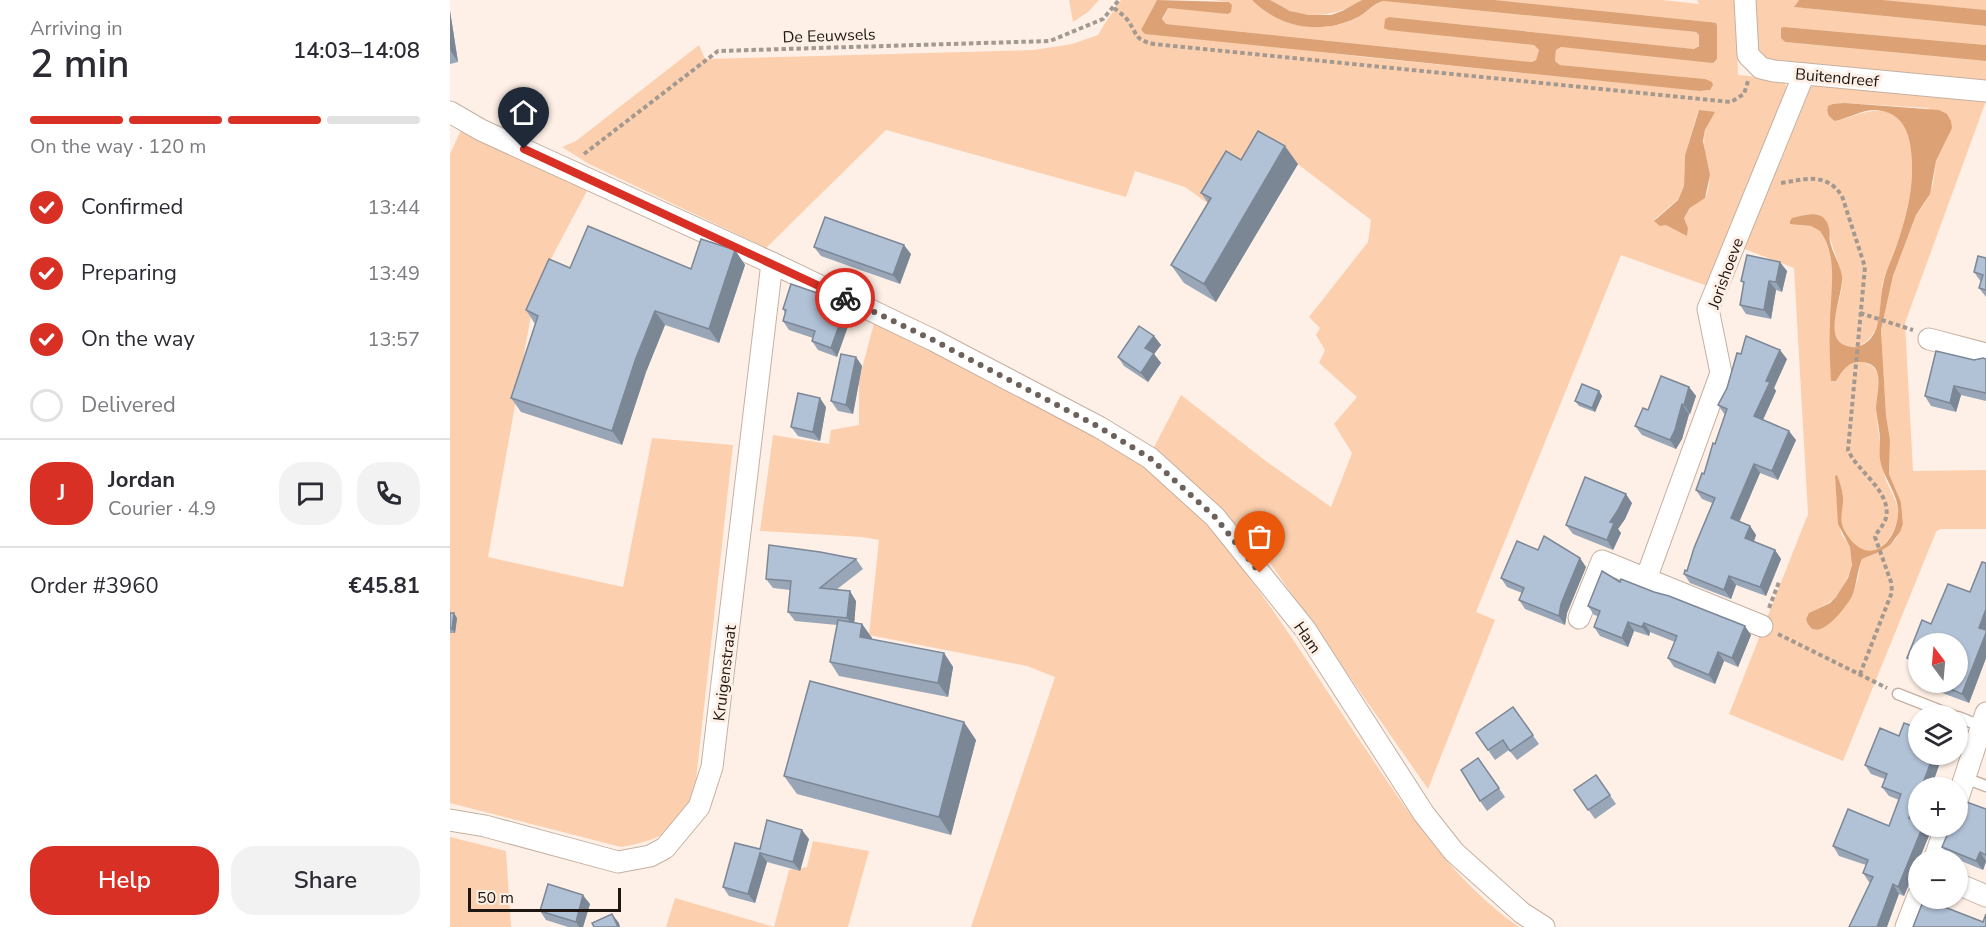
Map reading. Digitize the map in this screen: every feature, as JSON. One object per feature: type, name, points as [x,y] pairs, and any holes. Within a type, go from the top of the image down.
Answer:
[{"type":"street","points":[[1745,0],[1748,55],[1755,63]]},
{"type":"street","name":"Buitendreef","points":[[1755,63],[1761,68],[1774,71],[1986,91]]},
{"type":"street","name":"Jorishoeve","points":[[1646,579],[1721,373],[1708,309],[1804,74]]},
{"type":"street","name":"Ham","points":[[450,112],[481,130],[772,263],[933,340],[1099,427],[1150,458],[1215,517],[1305,629],[1424,814],[1454,852],[1522,913],[1544,927]]},
{"type":"street","name":"Kruigenstraat","points":[[450,820],[485,826],[618,862],[650,856],[665,848],[699,807],[712,767],[772,263]]},
{"type":"street","points":[[1929,339],[1986,354]]},
{"type":"street","points":[[1579,618],[1602,561],[1762,626]]},
{"type":"street","points":[[1965,777],[1984,719]]},
{"type":"street","points":[[1968,888],[1986,896]]},
{"type":"street","points":[[1906,927],[1913,909]]},
{"type":"lane","points":[[1898,694],[1927,705]]},
{"type":"lane","points":[[1968,717],[1984,719]]},
{"type":"lane","points":[[1968,779],[1986,786]]},
{"type":"path","name":"De Eeuwsels","points":[[567,168],[718,51],[1050,41],[1103,19],[1119,0]]},
{"type":"path","points":[[1114,8],[1128,22],[1137,38],[1154,44],[1731,102],[1744,94],[1755,63]]},
{"type":"path","points":[[1761,178],[1778,184],[1813,178],[1827,182],[1836,188],[1842,196],[1865,267],[1848,450],[1852,459],[1885,501],[1885,520],[1875,534],[1891,582],[1892,592],[1860,674]]},
{"type":"path","points":[[1860,313],[1910,328],[1929,339]]},
{"type":"path","points":[[1779,582],[1762,626],[1898,694]]},
{"type":"shaded area","points":[[1069,0],[1099,0],[1088,12],[1073,22]]},
{"type":"shaded area","points":[[1121,0],[1157,0],[1141,31],[1364,57],[1704,91],[1710,90],[1705,79],[1560,65],[1555,61],[1556,50],[1561,47],[1717,59],[1717,26],[1709,22],[1495,0],[1662,0],[1699,4],[1697,0],[1736,0],[1738,75],[1781,79],[1788,88],[1710,287],[1621,255],[1476,612],[1495,620],[1428,789],[1263,553],[1221,509],[1152,451],[1181,395],[1267,462],[1331,507],[1352,453],[1334,424],[1357,397],[1319,363],[1325,350],[1316,335],[1320,328],[1309,317],[1368,242],[1371,220],[1299,165],[1275,151],[1217,210],[1185,187],[1135,171],[1126,197],[886,130],[766,248],[589,164],[562,147],[576,141],[699,45],[705,59],[1034,50],[1072,44],[1098,35]],"holes":[[[1698,111],[1708,123],[1704,142],[1709,176],[1707,194],[1692,207],[1684,218],[1688,228],[1676,229],[1655,219],[1678,199],[1684,186],[1685,155]]]},
{"type":"shaded area","points":[[1157,0],[1229,2],[1232,5],[1231,12],[1228,14],[1168,8],[1162,19],[1166,24],[1532,62],[1536,60],[1539,50],[1534,45],[1388,30],[1384,28],[1385,19],[1389,17],[1694,49],[1699,46],[1699,35],[1696,32],[1383,1],[1360,16],[1343,23],[1315,27],[1301,26],[1275,17],[1252,0],[1270,0],[1290,11],[1309,15],[1331,15],[1362,0],[1495,0],[1709,22],[1716,23],[1717,26],[1717,59],[1713,63],[1561,47],[1556,50],[1555,61],[1560,65],[1705,79],[1712,82],[1710,90],[1700,91],[1145,34],[1141,30]]},
{"type":"shaded area","points":[[1212,0],[1252,0],[1276,17],[1304,26],[1332,26],[1346,22],[1383,1],[1696,32],[1699,35],[1699,45],[1694,49],[1389,17],[1386,29],[1534,45],[1539,50],[1536,60],[1532,62],[1175,25],[1162,21],[1168,8],[1230,13],[1230,2]]},
{"type":"shaded area","points":[[1270,0],[1362,0],[1339,11],[1316,15],[1293,12]]},
{"type":"shaded area","points":[[1754,0],[1799,0],[1795,7],[1986,26],[1986,45],[1784,27],[1785,42],[1986,61],[1986,81],[1766,60],[1757,52]]},
{"type":"shaded area","points":[[1799,0],[1882,0],[1986,10],[1986,26],[1794,7]]},
{"type":"shaded area","points":[[1986,0],[1986,10],[1883,1]]},
{"type":"shaded area","points":[[1781,28],[1986,45],[1986,61],[1785,42],[1781,38]]},
{"type":"shaded area","points":[[1815,83],[1986,101],[1905,323],[1913,471],[1986,470],[1986,529],[1940,529],[1936,532],[1843,761],[1729,714],[1808,514],[1794,268],[1742,248],[1803,94]],"holes":[[[1845,103],[1928,108],[1948,136],[1936,161],[1933,184],[1926,201],[1916,215],[1893,276],[1881,330],[1886,415],[1890,440],[1889,474],[1901,502],[1903,524],[1896,539],[1879,552],[1862,559],[1852,593],[1832,620],[1817,630],[1810,628],[1806,619],[1835,598],[1845,583],[1852,565],[1852,552],[1842,535],[1839,522],[1835,476],[1843,495],[1841,525],[1851,542],[1861,550],[1873,551],[1886,542],[1895,527],[1898,511],[1884,474],[1876,409],[1877,373],[1868,363],[1854,362],[1849,364],[1835,381],[1833,279],[1830,253],[1820,231],[1811,226],[1791,224],[1828,227],[1842,277],[1834,328],[1843,346],[1857,347],[1870,338],[1880,315],[1883,281],[1907,209],[1912,170],[1910,141],[1900,119],[1885,111],[1868,112],[1835,121],[1827,112]]]},
{"type":"shaded area","points":[[1845,103],[1939,110],[1947,114],[1952,128],[1936,161],[1930,194],[1916,215],[1893,276],[1881,330],[1886,415],[1890,440],[1889,474],[1901,502],[1903,524],[1890,545],[1862,559],[1849,602],[1830,623],[1816,630],[1810,627],[1806,619],[1809,613],[1830,603],[1836,597],[1848,578],[1852,565],[1850,547],[1838,524],[1835,476],[1837,475],[1842,488],[1843,527],[1856,545],[1864,550],[1872,551],[1886,543],[1896,526],[1898,515],[1894,494],[1880,459],[1876,409],[1877,372],[1870,364],[1855,362],[1845,368],[1836,381],[1831,381],[1832,264],[1830,253],[1820,231],[1811,226],[1790,224],[1792,218],[1814,214],[1827,222],[1830,242],[1842,276],[1836,316],[1836,335],[1839,342],[1850,347],[1858,347],[1868,342],[1877,328],[1884,280],[1907,209],[1912,157],[1906,130],[1895,116],[1882,111],[1870,110],[1835,121],[1827,111],[1828,106]]},
{"type":"shaded area","points":[[1699,110],[1715,112],[1705,130],[1703,141],[1710,175],[1705,198],[1690,208],[1684,218],[1688,228],[1687,236],[1666,225],[1660,226],[1654,221],[1678,200],[1684,186],[1685,155]]},
{"type":"shaded area","points":[[462,128],[588,189],[536,287],[488,557],[623,587],[652,438],[733,445],[696,780],[686,809],[672,828],[662,835],[637,844],[621,847],[450,803],[450,154]]},
{"type":"shaded area","points":[[874,323],[1014,389],[1060,414],[1105,440],[1147,470],[1186,503],[1221,541],[1261,593],[1387,781],[1437,849],[1475,891],[1519,927],[971,927],[1055,677],[1027,666],[869,635],[879,540],[760,531],[773,435],[829,444],[831,430],[859,425],[859,380]]},
{"type":"shaded area","points":[[450,837],[506,851],[511,927],[450,927]]},
{"type":"shaded area","points":[[813,841],[869,851],[848,927],[774,927],[789,870],[807,867]]},
{"type":"shaded area","points":[[675,898],[774,927],[666,927]]},
{"type":"building","points":[[1258,131],[1285,146],[1204,284],[1171,265],[1211,198],[1201,193],[1226,151],[1241,160]]},
{"type":"building","points":[[825,217],[904,245],[893,275],[814,247]]},
{"type":"building","points":[[588,226],[691,269],[701,239],[735,250],[709,329],[655,311],[636,358],[612,431],[511,398],[538,316],[526,310],[549,259],[570,268]]},
{"type":"building","points":[[1747,255],[1780,262],[1776,282],[1769,281],[1764,310],[1740,305],[1744,282],[1741,281]]},
{"type":"building","points":[[1978,256],[1986,258],[1986,290],[1979,288],[1983,275],[1974,272]]},
{"type":"building","points":[[791,284],[846,306],[831,348],[812,341],[815,331],[783,321],[786,310],[783,309]]},
{"type":"building","points":[[1139,326],[1154,336],[1145,348],[1154,353],[1141,373],[1118,357]]},
{"type":"building","points":[[1746,336],[1780,350],[1766,381],[1770,382],[1754,416],[1789,431],[1772,471],[1754,464],[1731,518],[1750,526],[1745,538],[1775,550],[1760,587],[1729,576],[1724,590],[1684,574],[1715,498],[1696,490],[1727,409],[1718,405],[1727,388],[1737,353],[1741,354]]},
{"type":"building","points":[[1936,351],[1974,360],[1986,359],[1986,393],[1954,386],[1950,403],[1925,396]]},
{"type":"building","points":[[841,354],[856,357],[846,405],[831,401]]},
{"type":"building","points":[[1661,376],[1689,387],[1670,440],[1635,426],[1643,408],[1648,410]]},
{"type":"building","points":[[1582,384],[1599,391],[1592,408],[1575,401]]},
{"type":"building","points":[[798,393],[820,398],[813,432],[791,427]]},
{"type":"building","points":[[1585,477],[1626,494],[1610,522],[1614,523],[1607,540],[1566,525]]},
{"type":"building","points":[[1544,536],[1580,558],[1561,604],[1559,616],[1519,600],[1524,588],[1501,578],[1517,541],[1538,550]]},
{"type":"building","points":[[769,545],[856,559],[820,588],[850,591],[847,618],[788,612],[791,581],[766,579]]},
{"type":"building","points":[[1982,562],[1986,563],[1986,609],[1979,628],[1986,630],[1986,633],[1968,679],[1968,633],[1917,633],[1922,620],[1931,624],[1948,584],[1970,592]]},
{"type":"building","points":[[1602,571],[1620,582],[1621,579],[1745,626],[1732,658],[1718,652],[1709,675],[1668,658],[1677,636],[1644,623],[1642,627],[1628,622],[1622,638],[1594,627],[1600,611],[1588,606]]},
{"type":"building","points":[[450,613],[454,613],[452,629],[450,628]]},
{"type":"building","points":[[838,620],[862,624],[860,637],[944,653],[938,683],[830,662]]},
{"type":"building","points":[[810,681],[964,722],[939,817],[784,776]]},
{"type":"building","points":[[1513,707],[1533,735],[1510,751],[1503,740],[1488,750],[1476,733]]},
{"type":"building","points":[[1904,723],[1908,724],[1908,765],[1930,765],[1925,777],[1908,777],[1908,837],[1918,837],[1914,849],[1908,849],[1908,863],[1898,887],[1893,884],[1877,927],[1849,927],[1873,877],[1863,873],[1868,860],[1833,846],[1848,809],[1889,826],[1901,794],[1882,787],[1887,774],[1865,765],[1880,728],[1899,736]]},
{"type":"building","points":[[1478,758],[1499,788],[1480,801],[1461,770]]},
{"type":"building","points":[[1596,775],[1610,795],[1588,810],[1574,790]]},
{"type":"building","points":[[1968,803],[1986,809],[1986,855],[1980,852],[1976,861],[1968,858],[1968,849],[1942,847],[1946,837],[1968,837]]},
{"type":"building","points":[[767,820],[802,830],[793,862],[760,853],[748,894],[723,887],[735,843],[760,849]]},
{"type":"building","points":[[548,884],[583,895],[576,922],[540,911]]},
{"type":"building","points":[[1920,909],[1950,909],[1983,922],[1986,914],[1986,927],[1913,927]]},
{"type":"building","points":[[612,914],[618,927],[594,927],[592,923]]},
{"type":"way so far","points":[[845,298],[933,340],[1099,427],[1150,458],[1215,517],[1260,573]]},
{"type":"route","points":[[524,149],[845,298]]}]
